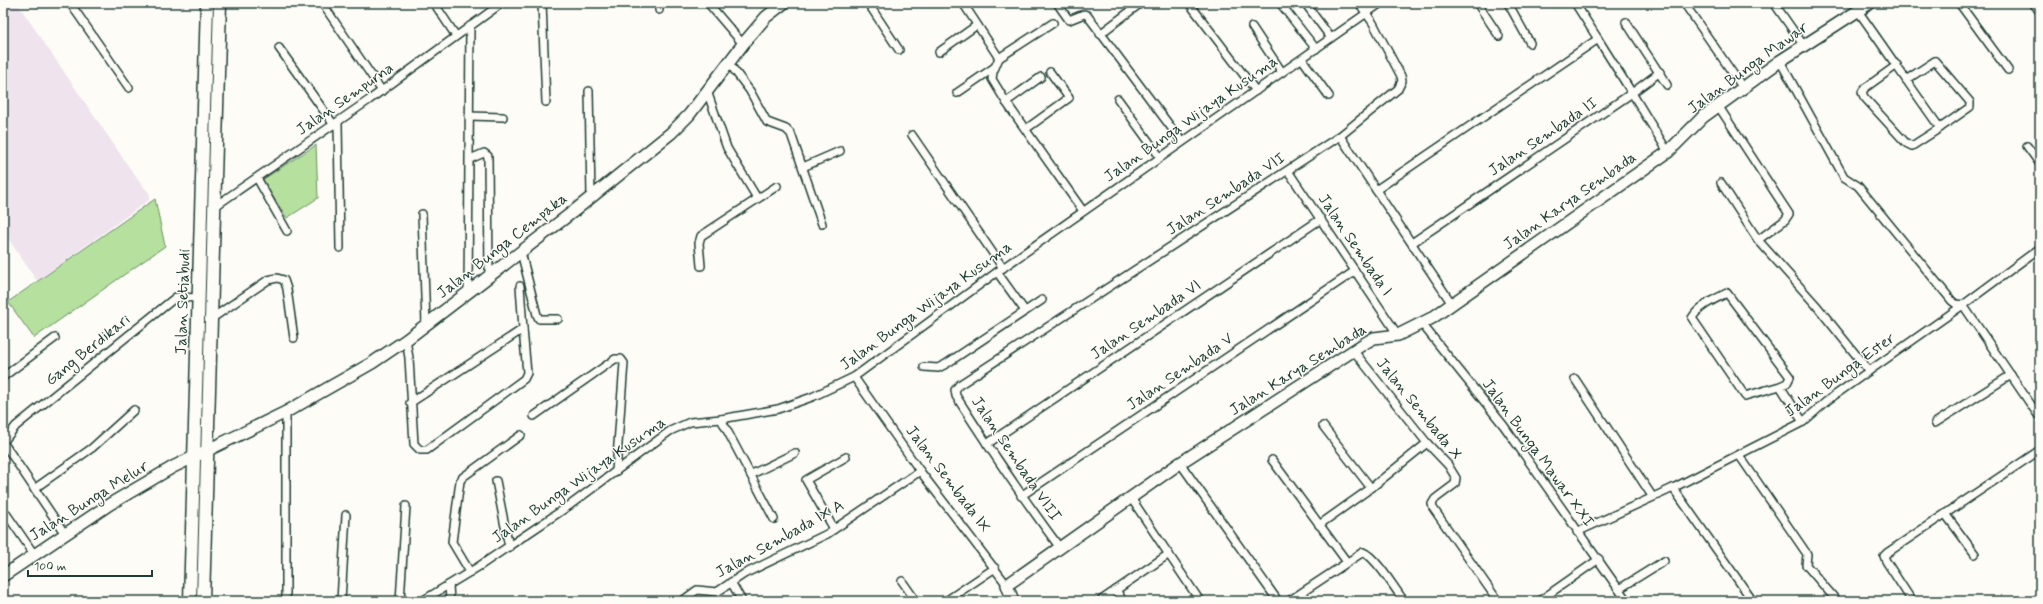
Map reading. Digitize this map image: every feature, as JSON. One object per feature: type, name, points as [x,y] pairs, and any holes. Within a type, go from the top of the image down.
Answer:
[{"type":"main road","name":"Jalan Setiabudi","points":[[190,601],[207,3]]},
{"type":"main road","name":"Jalan Setiabudi","points":[[203,601],[220,3]]},
{"type":"street","points":[[70,3],[130,88]]},
{"type":"street","points":[[322,3],[382,91]]},
{"type":"street","points":[[434,3],[456,36]]},
{"type":"street","points":[[542,3],[546,102]]},
{"type":"street","points":[[708,3],[743,44]]},
{"type":"street","name":"Jalan Bunga Cempaka","points":[[194,457],[286,412],[372,364],[406,340],[521,252],[671,133],[689,115],[728,62],[766,17],[784,3]]},
{"type":"street","points":[[868,3],[899,50]]},
{"type":"street","points":[[963,3],[999,58]]},
{"type":"street","points":[[1057,3],[1069,20],[1086,14],[1182,142]]},
{"type":"street","points":[[1100,34],[1141,3]]},
{"type":"street","points":[[1189,3],[1256,91]]},
{"type":"street","points":[[1280,3],[1316,49]]},
{"type":"street","points":[[1305,3],[1331,38]]},
{"type":"street","points":[[1359,3],[1366,13]]},
{"type":"street","name":"Jalan Bunga Wijaya Kusuma","points":[[422,601],[509,547],[570,505],[670,431],[690,422],[720,419],[778,409],[812,397],[854,377],[1083,211],[1381,3]]},
{"type":"street","points":[[1477,3],[1499,36]]},
{"type":"street","points":[[1508,3],[1530,43]]},
{"type":"street","points":[[1575,3],[1668,152]]},
{"type":"street","points":[[1684,3],[1743,88]]},
{"type":"street","points":[[1774,3],[1804,46]]},
{"type":"street","name":"Jalan Bunga Mawar","points":[[1668,152],[1703,117],[1719,107],[1780,61],[1870,3]]},
{"type":"street","points":[[1959,3],[2008,70]]},
{"type":"street","points":[[2033,3],[2040,12]]},
{"type":"street","name":"Jalan Sempurna","points":[[201,214],[214,207],[336,124],[500,4]]},
{"type":"street","points":[[1858,11],[1940,128]]},
{"type":"street","name":"Jalan Sembada VII","points":[[958,385],[1288,171],[1340,136],[1398,89],[1402,81],[1401,76],[1366,13]]},
{"type":"street","points":[[1626,22],[1660,72],[1667,85]]},
{"type":"street","points":[[1053,23],[999,58],[992,74],[992,79],[1006,102],[1083,211]]},
{"type":"street","points":[[939,52],[977,25]]},
{"type":"street","points":[[468,292],[467,219],[470,159],[470,26]]},
{"type":"street","points":[[1252,27],[1282,72]]},
{"type":"street","points":[[1376,190],[1598,39]]},
{"type":"street","points":[[279,48],[336,124],[340,248]]},
{"type":"street","points":[[1302,59],[1329,96]]},
{"type":"street","points":[[1780,61],[1844,177],[1858,186],[1952,301],[1956,304],[1963,305],[2040,418]]},
{"type":"street","points":[[1897,65],[1865,88],[1862,92],[1864,97],[1906,143],[1912,146],[1969,108],[1970,102],[1935,61],[1906,80]]},
{"type":"street","points":[[728,62],[750,92],[767,122],[789,131],[822,224]]},
{"type":"street","points":[[957,93],[996,66]]},
{"type":"street","points":[[1026,129],[1069,98],[1050,72]]},
{"type":"street","name":"Jalan Sembada II","points":[[1412,243],[1632,93],[1660,72]]},
{"type":"street","points":[[1006,102],[1041,77]]},
{"type":"street","points":[[589,91],[591,197]]},
{"type":"street","points":[[707,91],[727,148],[757,198]]},
{"type":"street","points":[[1118,99],[1160,157]]},
{"type":"street","points":[[1719,107],[1789,214],[1785,220],[1758,240]]},
{"type":"street","points":[[469,116],[503,117]]},
{"type":"street","points":[[912,135],[1025,311]]},
{"type":"street","points":[[1340,136],[1452,304]]},
{"type":"street","points":[[2027,146],[2040,164]]},
{"type":"street","points":[[803,167],[840,152]]},
{"type":"street","name":"Jalan Karya Sembada","points":[[1007,585],[1180,463],[1353,350],[1374,338],[1398,335],[1422,324],[1668,152]]},
{"type":"street","points":[[470,159],[484,153],[488,156],[489,276]]},
{"type":"street","name":"Jalan Sembada I","points":[[1288,171],[1398,335]]},
{"type":"street","points":[[257,178],[287,231]]},
{"type":"street","points":[[1721,183],[1758,240],[1816,305],[1869,371]]},
{"type":"street","points":[[701,266],[699,243],[701,236],[757,198],[778,186]]},
{"type":"street","points":[[422,214],[426,324]]},
{"type":"street","name":"Jalan Sembada VI","points":[[987,444],[1321,219]]},
{"type":"street","name":"Jalan Bunga Ester","points":[[1577,532],[1652,496],[1673,488],[1803,422],[1828,400],[1963,305],[2040,248]]},
{"type":"street","points":[[521,252],[539,319],[558,319]]},
{"type":"street","name":"Jalan Sembada V","points":[[1021,496],[1355,271]]},
{"type":"street","points":[[211,319],[268,280],[277,278],[284,280],[287,289],[294,338]]},
{"type":"street","points":[[406,340],[409,358],[410,403],[414,444],[416,448],[423,451],[527,377],[520,286]]},
{"type":"street","points":[[1727,293],[1790,377],[1787,382],[1780,386],[1745,396],[1692,318],[1694,315],[1705,305],[1727,293]]},
{"type":"street","name":"Gang Berdikari","points":[[3,442],[16,426],[176,297],[199,298]]},
{"type":"street","points":[[924,367],[938,368],[946,364],[1042,300]]},
{"type":"street","name":"Jalan Bunga Mawar XXI","points":[[1422,324],[1504,426],[1577,532],[1599,559],[1627,601]]},
{"type":"street","points":[[410,403],[523,329]]},
{"type":"street","points":[[3,377],[55,338]]},
{"type":"street","name":"Jalan Sembada X","points":[[1353,350],[1427,443],[1448,465],[1456,481],[1435,499],[1432,504],[1433,508],[1498,601]]},
{"type":"street","points":[[534,416],[615,359],[621,359],[624,363],[616,471]]},
{"type":"street","points":[[1935,423],[2011,375]]},
{"type":"street","name":"Jalan Sembada IX","points":[[854,377],[920,471],[995,568],[1007,585],[1013,601]]},
{"type":"street","points":[[1575,379],[1652,496]]},
{"type":"street","name":"Jalan Sembada VIII","points":[[958,385],[955,390],[956,396],[1021,496],[1060,548]]},
{"type":"street","points":[[1780,386],[1803,422]]},
{"type":"street","points":[[34,489],[97,444],[134,410]]},
{"type":"street","points":[[286,412],[286,601]]},
{"type":"street","points":[[720,419],[752,474],[774,518]]},
{"type":"street","points":[[1323,426],[1371,488]]},
{"type":"street","points":[[470,572],[452,542],[460,481],[463,477],[521,435]]},
{"type":"street","points":[[3,442],[64,534]]},
{"type":"street","points":[[1319,525],[1371,488],[1427,443]]},
{"type":"street","points":[[1912,601],[1886,561],[1885,555],[2040,450]]},
{"type":"street","points":[[752,474],[795,453]]},
{"type":"street","points":[[1739,455],[1807,554],[1806,565],[1837,601]]},
{"type":"street","name":"Jalan Bunga Melur","points":[[3,576],[110,504],[194,457]]},
{"type":"street","points":[[834,529],[806,480],[846,457]]},
{"type":"street","points":[[1272,460],[1346,562]]},
{"type":"street","points":[[1180,463],[1278,601]]},
{"type":"street","name":"Jalan Sembada IX A","points":[[682,601],[697,590],[720,590],[731,582],[834,529],[920,471]]},
{"type":"street","points":[[496,481],[509,547]]},
{"type":"street","points":[[1673,488],[1750,597],[1746,601]]},
{"type":"street","points":[[1131,498],[1200,601]]},
{"type":"street","points":[[400,601],[406,506]]},
{"type":"street","points":[[3,509],[34,554]]},
{"type":"street","points":[[341,601],[346,514]]},
{"type":"street","points":[[1946,515],[1975,554]]},
{"type":"street","points":[[1289,601],[1300,599],[1346,562],[1362,552],[1368,554],[1404,601]]},
{"type":"street","points":[[1100,601],[1169,554]]},
{"type":"street","points":[[1542,599],[1599,559]]},
{"type":"street","points":[[1619,588],[1664,561]]},
{"type":"street","points":[[946,601],[995,568]]},
{"type":"street","points":[[902,581],[916,601]]},
{"type":"street","points":[[731,582],[742,601]]},
{"type":"street","points":[[449,584],[450,601]]},
{"type":"street","points":[[1116,590],[1123,601]]},
{"type":"shaded area","points":[[11,3],[17,3],[138,180],[150,194],[149,200],[37,281],[3,231],[3,9]]},
{"type":"green space","points":[[316,145],[318,198],[287,218],[262,180]]},
{"type":"green space","points":[[155,199],[165,246],[34,338],[8,302]]}]
